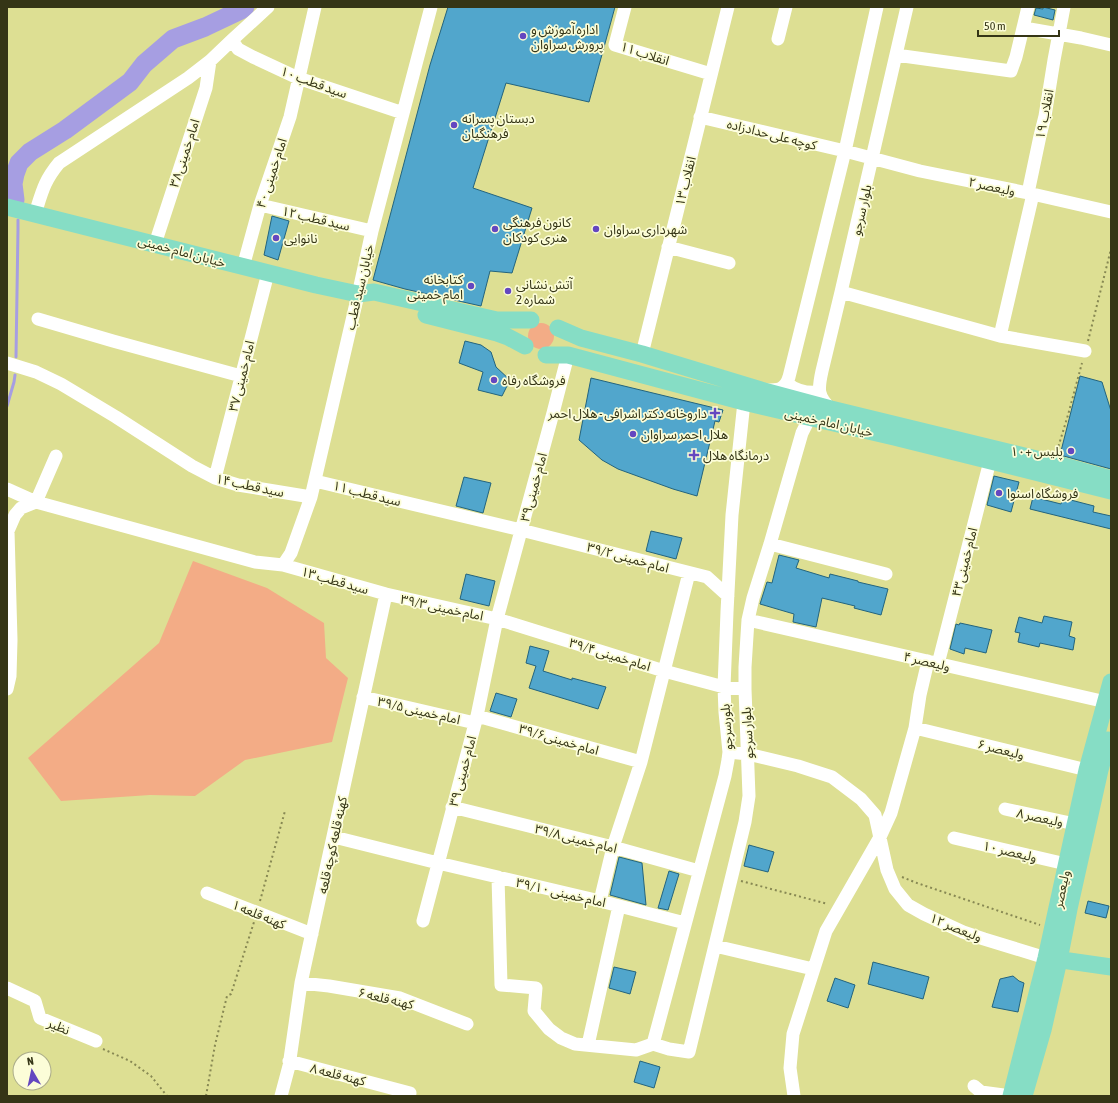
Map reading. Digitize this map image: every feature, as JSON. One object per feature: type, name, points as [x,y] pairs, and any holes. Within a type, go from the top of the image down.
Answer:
[{"type":"main road","name":"خیابان امام خمینی","points":[[7,207],[243,267],[358,294],[370,301],[497,333],[525,346]]},
{"type":"main road","name":"خیابان امام خمینی","points":[[358,294],[374,292],[497,320],[531,320]]},
{"type":"main road","points":[[536,318],[547,318],[555,323],[558,328],[560,333],[559,344],[556,349],[546,355],[534,354],[528,350],[522,340],[523,329],[526,324],[536,318]]},
{"type":"main road","name":"خیابان امام خمینی","points":[[558,328],[581,338],[642,354],[764,391],[831,409],[1053,463],[1111,479]]},
{"type":"main road","name":"خیابان امام خمینی","points":[[546,355],[568,355],[744,402],[990,461],[1111,492]]},
{"type":"main road","name":"ولیعصر","points":[[1024,1096],[1043,1030],[1053,959],[1052,929],[1087,770],[1111,682]]},
{"type":"main road","name":"ولیعصر","points":[[1011,1096],[1078,871],[1100,770],[1111,728]]},
{"type":"main road","points":[[1053,959],[1111,967]]},
{"type":"street","points":[[35,214],[45,182],[60,163],[188,78],[210,61],[268,7]]},
{"type":"street","name":"امام خمینی ۴۰","points":[[243,267],[260,204],[290,117],[315,7]]},
{"type":"street","name":"خیابان سید قطب","points":[[283,565],[291,553],[315,481],[372,231],[431,7]]},
{"type":"street","name":"انقلاب ۱۱","points":[[625,7],[615,45],[711,74]]},
{"type":"street","name":"انقلاب ۱۳","points":[[642,354],[728,7]]},
{"type":"street","points":[[778,39],[786,7]]},
{"type":"street","points":[[764,391],[777,390],[787,384],[844,151],[877,7]]},
{"type":"street","name":"بلوار سرجو","points":[[819,392],[819,384],[842,292],[907,7]]},
{"type":"street","points":[[896,54],[1011,71],[1024,28],[1028,7]]},
{"type":"street","name":"انقلاب ۱۹","points":[[1000,336],[1030,194],[1064,7]]},
{"type":"street","points":[[1024,28],[1111,45]]},
{"type":"street","name":"سید قطب ۱۰","points":[[232,40],[238,49],[253,58],[298,78],[403,113]]},
{"type":"street","name":"امام خمینی۳۸","points":[[155,244],[206,88],[210,61]]},
{"type":"street","name":"کوچه علی حدادزاده","points":[[700,117],[872,159]]},
{"type":"street","name":"ولیعصر ۲","points":[[872,159],[920,171],[1111,212]]},
{"type":"street","name":"سید قطب ۱۲","points":[[260,204],[372,231]]},
{"type":"street","points":[[668,247],[730,263]]},
{"type":"street","name":"امام خمینی ۳۷","points":[[215,478],[268,273]]},
{"type":"street","points":[[842,292],[1000,336],[1085,351]]},
{"type":"street","points":[[38,319],[241,376]]},
{"type":"street","name":"امام خمینی۳۹","points":[[497,619],[568,355]]},
{"type":"street","name":"سید قطب ۱۴","points":[[7,363],[36,372],[61,384],[116,417],[192,466],[215,478],[238,485],[310,497]]},
{"type":"street","points":[[787,384],[793,388],[811,392],[819,392],[822,400],[831,409]]},
{"type":"street","name":"بلورسرجو","points":[[653,1044],[728,760],[729,752],[724,687],[728,596],[732,515],[744,402]]},
{"type":"street","name":"بلوار سرجو","points":[[653,1044],[669,1049],[689,1052],[745,822],[749,796],[745,689],[748,620],[753,598],[802,433],[810,417]]},
{"type":"street","points":[[7,689],[10,676],[8,531],[15,515],[21,508],[36,502],[56,456]]},
{"type":"street","name":"امام خمینی۴۳","points":[[794,1096],[790,1068],[793,1034],[813,969],[826,931],[880,837],[891,813],[915,728],[920,695],[933,662],[990,461]]},
{"type":"street","name":"سید قطب ۱۱","points":[[315,481],[521,530]]},
{"type":"street","name":"سید قطب ۱۳","points":[[7,489],[36,502],[255,562],[283,565],[386,594]]},
{"type":"street","name":"امام خمینی ۳۹/۲","points":[[521,530],[707,578],[728,596]]},
{"type":"street","points":[[770,544],[886,574]]},
{"type":"street","points":[[600,901],[613,847],[641,762],[689,573]]},
{"type":"street","name":"امام خمینی ۳۹/۳","points":[[386,594],[497,619]]},
{"type":"street","name":"کهنه قلعه کوچه قلعه","points":[[281,1096],[289,1061],[301,983],[386,594]]},
{"type":"street","name":"امام خمینی ۳۹/۴","points":[[497,619],[664,671],[724,687],[745,689]]},
{"type":"street","name":"امام خمینی ۳۹","points":[[423,921],[476,720],[497,619]]},
{"type":"street","name":"ولیعصر ۴","points":[[748,620],[1106,702]]},
{"type":"street","name":"امام خمینی ۳۹/۵","points":[[363,697],[476,720]]},
{"type":"street","name":"امام خمینی۳۹/۶","points":[[476,720],[641,762]]},
{"type":"street","name":"ولیعصر ۶","points":[[915,728],[1087,770]]},
{"type":"street","name":"ولیعصر ۱۲","points":[[729,752],[748,754],[798,766],[832,777],[861,799],[875,815],[886,870],[895,890],[908,905],[963,932],[1053,959]]},
{"type":"street","name":"امام خمینی ۳۹/۸","points":[[452,807],[613,847],[699,871]]},
{"type":"street","name":"ولیعصر ۸","points":[[1004,809],[1075,824]]},
{"type":"street","name":"امام خمینی ۳۹/۱۰","points":[[334,837],[600,901],[685,924]]},
{"type":"street","name":"ولیعصر ۱۰","points":[[954,838],[1066,864]]},
{"type":"street","points":[[498,877],[501,984],[536,988],[534,1011],[549,1029],[561,1038],[574,1044],[636,1050],[653,1044]]},
{"type":"street","name":"کهنه قلعه ۱","points":[[207,893],[312,934]]},
{"type":"street","points":[[588,1045],[618,906]]},
{"type":"street","points":[[715,946],[813,969]]},
{"type":"street","name":"کهنه قلعه ۶","points":[[301,983],[329,986],[400,998],[467,1024]]},
{"type":"street","name":"نظیر","points":[[7,988],[35,1000],[40,1018],[96,1041]]},
{"type":"street","name":"کهنه قلعه ۸","points":[[289,1061],[410,1093]]},
{"type":"street","points":[[974,1086],[981,1092],[1011,1096]]},
{"type":"path","points":[[206,1096],[215,1045],[227,996],[231,994],[256,913],[284,811]]},
{"type":"path","points":[[886,870],[917,883],[1052,929]]},
{"type":"path","points":[[731,879],[839,907]]},
{"type":"path","points":[[96,1041],[99,1048],[130,1061],[146,1072],[167,1096]]},
{"type":"shaded area","points":[[541,323],[550,327],[554,336],[550,345],[541,349],[532,345],[528,336],[532,327]]},
{"type":"shaded area","points":[[193,561],[267,588],[324,623],[326,658],[348,678],[332,742],[245,760],[195,796],[150,795],[61,801],[28,758],[159,643]]},
{"type":"building","points":[[448,7],[615,7],[589,102],[506,83],[473,188],[532,208],[512,273],[490,271],[481,306],[405,289],[373,280],[430,65]]},
{"type":"building","points":[[1043,7],[1055,10],[1053,20],[1034,15],[1036,8],[1043,9]]},
{"type":"building","name":"نانوایی","points":[[272,216],[289,221],[278,260],[264,255]]},
{"type":"building","points":[[465,341],[481,345],[491,352],[496,367],[510,380],[502,396],[478,390],[483,372],[459,363]]},
{"type":"building","points":[[1080,376],[1102,382],[1111,411],[1111,469],[1060,455]]},
{"type":"building","name":"هلال احمر سراوان","points":[[591,378],[723,410],[719,422],[715,421],[697,496],[618,469],[602,460],[579,440]]},
{"type":"building","name":"فروشگاه اسنوا","points":[[994,476],[1019,482],[1011,512],[987,505]]},
{"type":"building","points":[[464,477],[491,483],[483,513],[456,506]]},
{"type":"building","points":[[1033,497],[1061,504],[1063,498],[1094,506],[1093,512],[1111,516],[1111,529],[1030,509]]},
{"type":"building","points":[[651,531],[682,538],[676,559],[646,551]]},
{"type":"building","points":[[779,555],[799,560],[796,568],[829,578],[830,574],[888,589],[881,615],[854,608],[855,606],[822,598],[816,627],[793,622],[794,614],[760,604],[767,582],[772,583]]},
{"type":"building","points":[[466,574],[495,581],[489,606],[460,599]]},
{"type":"building","points":[[1044,616],[1072,622],[1069,636],[1075,638],[1073,650],[1040,643],[1039,647],[1018,642],[1020,633],[1015,632],[1019,617],[1042,623]]},
{"type":"building","points":[[960,623],[992,630],[986,653],[965,648],[964,654],[950,649],[956,624],[959,625]]},
{"type":"building","points":[[530,646],[549,651],[543,671],[572,680],[572,678],[606,687],[598,709],[529,688],[536,666],[526,663]]},
{"type":"building","points":[[496,693],[517,699],[511,717],[490,711]]},
{"type":"building","points":[[749,845],[774,852],[768,872],[744,866]]},
{"type":"building","points":[[619,857],[642,863],[646,905],[610,895]]},
{"type":"building","points":[[669,871],[679,874],[668,910],[658,908]]},
{"type":"building","points":[[1088,901],[1109,906],[1106,918],[1085,913]]},
{"type":"building","points":[[873,962],[929,977],[923,999],[868,984]]},
{"type":"building","points":[[614,967],[636,972],[630,994],[609,988]]},
{"type":"building","points":[[1013,976],[1024,983],[1018,1012],[992,1007],[1000,979]]},
{"type":"building","points":[[835,978],[855,985],[848,1008],[827,1001]]},
{"type":"building","points":[[640,1061],[660,1067],[654,1088],[634,1082]]},
{"type":"waterway","points":[[15,200],[13,184],[15,174],[19,163],[30,152],[65,130],[130,82],[144,64],[173,39],[205,27],[245,7]]},
{"type":"waterway","points":[[16,357],[18,220]]},
{"type":"waterway","points":[[7,406],[15,375]]},
{"type":"place","name":"اداره آموزش و پرورش سراوان","points":[[523,36]]},
{"type":"place","name":"دبستان پسرانه فرهنگیان","points":[[454,125]]},
{"type":"place","name":"کانون فرهنگی هنری کودکان","points":[[495,229]]},
{"type":"place","name":"شهرداری سراوان","points":[[596,229]]},
{"type":"place","name":"نانوایی","points":[[276,238]]},
{"type":"place","name":"کتابخانه امام خمینی","points":[[471,286]]},
{"type":"place","name":"آتش نشانی شماره 2","points":[[508,291]]},
{"type":"place","name":"فروشگاه رفاه","points":[[494,380]]},
{"type":"place","name":"داروخانه دکتر اشرافی - هلال احمر","points":[[715,413]]},
{"type":"place","name":"هلال احمر سراوان","points":[[633,434]]},
{"type":"place","name":"پلیس +۱۰","points":[[1071,451]]},
{"type":"place","name":"درمانگاه هلال","points":[[694,455]]},
{"type":"place","name":"فروشگاه اسنوا","points":[[999,493]]}]
